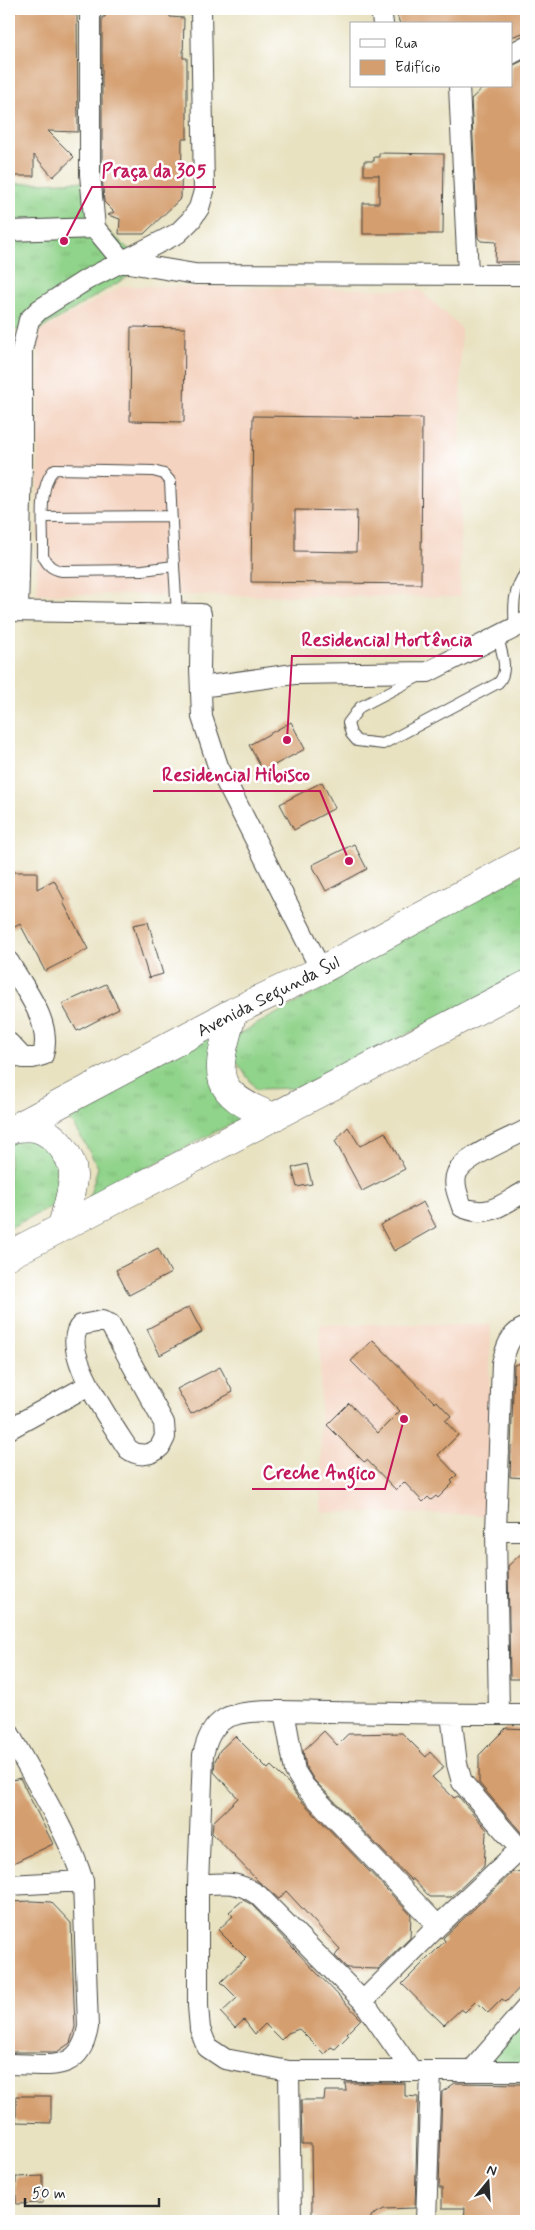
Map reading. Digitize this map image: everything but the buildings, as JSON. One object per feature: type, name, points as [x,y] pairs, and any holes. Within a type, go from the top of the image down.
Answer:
[{"type":"main road","name":"Avenida Segunda Sul","points":[[12,1130],[233,1012],[321,970],[526,860]]},
{"type":"main road","points":[[9,1255],[526,985]]},
{"type":"main road","points":[[233,1012],[220,1062],[222,1080],[232,1096],[248,1107],[274,1117]]},
{"type":"main road","points":[[12,1130],[35,1128],[56,1140],[70,1157],[73,1174],[72,1184],[62,1226]]},
{"type":"street","points":[[90,9],[90,174],[95,228],[123,262],[196,274],[526,275]]},
{"type":"street","points":[[202,9],[204,191],[199,208],[191,220],[178,233],[54,300],[39,310],[30,320],[22,350],[15,464],[14,611],[201,614],[200,668],[202,717],[218,766],[321,970]]},
{"type":"street","points":[[381,9],[383,22]]},
{"type":"street","points":[[512,53],[526,46]]},
{"type":"street","points":[[459,88],[468,274]]},
{"type":"street","points":[[9,231],[95,228]]},
{"type":"street","points":[[201,687],[294,674],[428,672],[513,629]]},
{"type":"street","points":[[9,962],[42,1020],[47,1042],[43,1055],[33,1058],[24,1058],[9,1043]]},
{"type":"street","points":[[526,1130],[468,1160],[457,1173],[455,1186],[462,1207],[473,1212],[488,1212],[526,1190]]},
{"type":"street","points":[[102,1321],[110,1324],[164,1423],[165,1437],[160,1447],[146,1455],[133,1453],[88,1386],[75,1342],[75,1333],[81,1325],[102,1321]]},
{"type":"street","points":[[499,1714],[496,1531],[502,1363],[506,1346],[514,1335],[526,1326]]},
{"type":"street","points":[[9,1429],[88,1386]]},
{"type":"street","points":[[496,1531],[526,1531]]},
{"type":"street","points":[[526,1714],[284,1711],[241,1713],[228,1717],[217,1724],[208,1738],[203,1755],[198,1885],[198,2006],[200,2029],[207,2047],[225,2059],[289,2071],[526,2071]]},
{"type":"street","points":[[284,1711],[295,1771],[305,1788],[438,1926]]},
{"type":"street","points":[[363,2001],[438,1926],[523,1853],[462,1782],[457,1764],[451,1714]]},
{"type":"street","points":[[9,1733],[78,1863],[83,1882],[88,1998],[86,2041],[80,2052],[71,2059],[57,2064],[9,2064]]},
{"type":"street","points":[[9,1885],[83,1882]]},
{"type":"street","points":[[198,1885],[234,1883],[246,1886],[258,1895],[363,2001],[421,2071],[426,2221]]},
{"type":"street","points":[[472,2070],[526,2008]]},
{"type":"street","points":[[289,2071],[291,2221]]},
{"type":"lane","points":[[174,566],[143,570],[62,571],[53,569],[47,564],[44,556],[43,490],[49,474],[56,469],[153,471],[164,474],[170,481],[177,614]]},
{"type":"lane","points":[[44,517],[171,516]]},
{"type":"lane","points":[[428,672],[360,707],[348,723],[354,739],[383,744],[502,679],[513,629],[513,602],[519,581],[526,572]]},
{"type":"shaded area","points":[[122,286],[420,290],[461,328],[460,597],[37,594],[39,332]]},
{"type":"shaded area","points":[[320,1324],[491,1324],[486,1515],[321,1512]]},
{"type":"green space","points":[[90,181],[92,217],[147,265],[36,332],[9,329],[9,184]]},
{"type":"green space","points":[[526,873],[526,974],[300,1088],[256,1089],[233,1057],[237,1035],[329,985],[372,952]]},
{"type":"green space","points":[[214,1034],[248,1115],[89,1198],[98,1167],[73,1123],[53,1112]]},
{"type":"green space","points":[[38,1136],[48,1145],[59,1161],[61,1176],[53,1206],[9,1228],[9,1138]]},
{"type":"green space","points":[[526,2014],[526,2083],[470,2079]]},
{"type":"place","name":"Praça da 305","points":[[64,241]]},
{"type":"place","name":"Residencial Hortência","points":[[287,740]]},
{"type":"place","name":"Residencial Hibisco","points":[[349,861]]},
{"type":"place","name":"Creche Angico","points":[[404,1419]]}]
